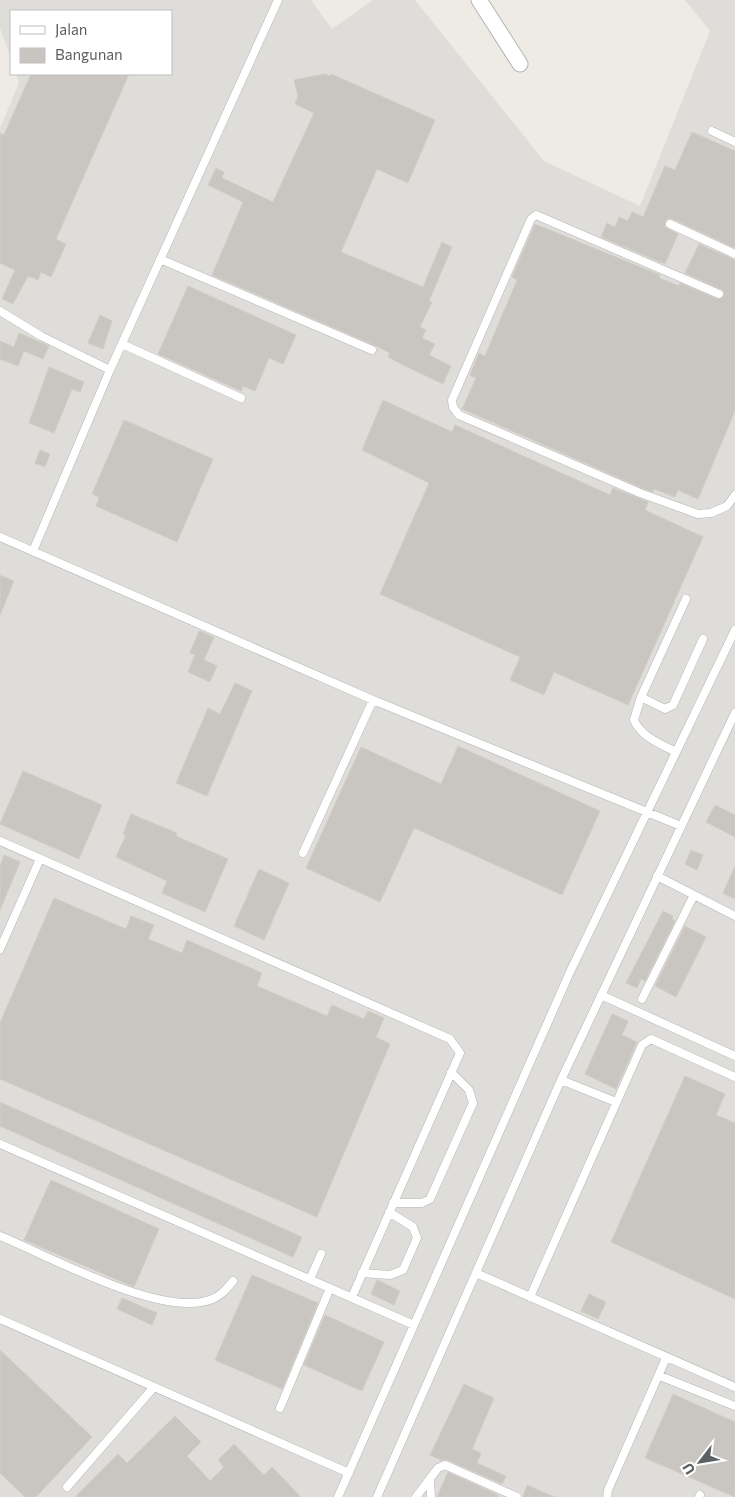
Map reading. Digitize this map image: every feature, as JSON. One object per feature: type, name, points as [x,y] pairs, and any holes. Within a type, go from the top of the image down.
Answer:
[{"type":"street","points":[[480,0],[520,64]]},
{"type":"lane","points":[[33,551],[110,370],[278,0]]},
{"type":"lane","points":[[712,131],[735,142]]},
{"type":"lane","points":[[719,294],[536,215],[530,219],[452,400],[453,406],[459,415],[640,493],[698,514],[711,513],[727,506],[735,495]]},
{"type":"lane","points":[[670,224],[735,254]]},
{"type":"lane","points":[[160,259],[372,350]]},
{"type":"lane","points":[[0,311],[41,336],[110,370]]},
{"type":"lane","points":[[122,344],[241,398]]},
{"type":"lane","points":[[0,537],[372,700],[681,826]]},
{"type":"lane","points":[[676,752],[648,737],[636,726],[634,720],[641,697],[686,599]]},
{"type":"lane","points":[[338,1497],[570,972],[735,630]]},
{"type":"lane","points":[[641,697],[665,709],[673,705],[703,639]]},
{"type":"lane","points":[[303,853],[372,700]]},
{"type":"lane","points":[[377,1497],[561,1080],[735,713]]},
{"type":"lane","points":[[0,841],[450,1039],[460,1053],[352,1297]]},
{"type":"lane","points":[[0,949],[40,859]]},
{"type":"lane","points":[[657,876],[735,916]]},
{"type":"lane","points":[[642,999],[694,895]]},
{"type":"lane","points":[[601,995],[735,1056]]},
{"type":"lane","points":[[530,1297],[642,1044],[651,1039],[735,1077]]},
{"type":"lane","points":[[393,1203],[422,1203],[430,1198],[473,1103],[469,1090],[451,1072]]},
{"type":"lane","points":[[561,1080],[616,1102]]},
{"type":"lane","points":[[0,1144],[414,1325]]},
{"type":"lane","points":[[362,1273],[390,1275],[403,1270],[417,1238],[413,1227],[389,1212]]},
{"type":"lane","points":[[0,1236],[125,1291],[162,1300],[189,1304],[207,1301],[223,1294],[233,1281]]},
{"type":"lane","points":[[310,1279],[321,1254]]},
{"type":"lane","points":[[476,1273],[735,1387]]},
{"type":"lane","points":[[280,1408],[330,1288]]},
{"type":"lane","points":[[0,1319],[349,1473]]},
{"type":"lane","points":[[607,1497],[608,1490],[660,1376],[666,1358]]},
{"type":"lane","points":[[660,1376],[735,1406]]},
{"type":"lane","points":[[67,1487],[154,1387]]},
{"type":"lane","points":[[416,1497],[438,1468],[445,1465],[517,1497]]},
{"type":"lane","points":[[430,1481],[431,1497]]},
{"type":"shaded area","points":[[0,0],[311,0],[332,29],[373,0],[415,0],[544,161],[640,206],[710,31],[685,0],[735,0],[735,1497],[0,1497],[0,128],[19,83],[16,75],[172,75],[172,10],[10,10],[10,55],[0,28]]},
{"type":"building","points":[[325,74],[330,76],[331,74],[435,120],[408,183],[377,169],[341,252],[423,287],[442,242],[452,247],[429,301],[432,302],[420,327],[426,330],[422,338],[435,344],[429,355],[451,366],[443,384],[388,357],[390,353],[374,345],[212,275],[243,202],[208,185],[216,168],[224,172],[222,178],[273,202],[314,113],[295,104],[298,96],[294,80]]},
{"type":"building","points":[[31,75],[129,75],[56,239],[66,244],[51,277],[41,272],[38,280],[28,276],[13,304],[2,299],[15,270],[0,263],[0,133],[4,135]]},
{"type":"building","points":[[692,132],[735,151],[735,248],[670,218],[665,221],[665,227],[678,234],[665,264],[601,237],[607,223],[615,227],[619,217],[628,221],[632,212],[643,217],[665,166],[675,170]]},
{"type":"building","points":[[535,224],[660,275],[659,278],[679,286],[680,283],[717,299],[724,297],[723,290],[685,273],[699,244],[735,260],[735,411],[698,499],[678,490],[675,497],[654,489],[653,492],[642,488],[462,409],[476,378],[470,375],[479,353],[485,356],[517,280],[512,277]]},
{"type":"building","points":[[188,286],[296,335],[283,364],[269,358],[255,391],[243,386],[241,391],[158,354]]},
{"type":"building","points":[[100,315],[112,321],[103,349],[88,343]]},
{"type":"building","points":[[19,333],[49,346],[43,359],[24,351],[18,366],[0,359],[0,341],[14,347]]},
{"type":"building","points":[[49,367],[84,382],[80,392],[72,389],[54,433],[29,423]]},
{"type":"building","points":[[383,400],[452,432],[455,425],[610,495],[613,488],[648,502],[645,510],[703,537],[628,705],[554,672],[544,695],[510,680],[520,657],[380,594],[429,483],[362,450]]},
{"type":"building","points":[[124,420],[213,459],[177,542],[96,506],[99,497],[92,494]]},
{"type":"building","points":[[40,450],[50,454],[45,467],[35,463]]},
{"type":"building","points":[[0,575],[14,581],[0,615]]},
{"type":"building","points":[[199,631],[214,637],[204,660],[217,666],[210,682],[188,672],[195,655],[190,653]]},
{"type":"building","points":[[235,683],[252,691],[207,796],[176,783],[208,708],[220,714]]},
{"type":"building","points":[[458,746],[600,811],[562,895],[414,828],[380,902],[306,868],[361,747],[441,784]]},
{"type":"building","points":[[23,771],[102,805],[79,859],[0,824]]},
{"type":"building","points":[[715,805],[735,815],[735,837],[706,822]]},
{"type":"building","points":[[131,814],[177,833],[176,836],[228,859],[205,912],[162,893],[167,881],[116,857],[126,835],[123,834]]},
{"type":"building","points":[[691,850],[703,855],[697,870],[685,864]]},
{"type":"building","points":[[4,855],[20,862],[0,910],[0,866]]},
{"type":"building","points":[[735,866],[735,899],[723,893]]},
{"type":"building","points":[[259,869],[289,883],[264,940],[234,926]]},
{"type":"building","points":[[54,898],[126,929],[131,916],[154,925],[148,939],[182,953],[187,940],[262,973],[257,986],[327,1016],[332,1005],[364,1019],[368,1011],[384,1018],[376,1037],[390,1044],[317,1217],[0,1079],[0,1023]]},
{"type":"building","points":[[663,911],[673,916],[672,919],[675,921],[645,981],[641,979],[637,988],[626,983]]},
{"type":"building","points":[[685,926],[706,937],[676,997],[655,986]]},
{"type":"building","points":[[612,1014],[628,1021],[622,1035],[637,1042],[616,1089],[585,1074]]},
{"type":"building","points":[[685,1076],[725,1094],[716,1115],[735,1123],[735,1299],[611,1242]]},
{"type":"building","points":[[0,1102],[302,1237],[293,1257],[0,1126]]},
{"type":"building","points":[[51,1180],[159,1229],[134,1287],[24,1240]]},
{"type":"building","points":[[252,1275],[318,1303],[282,1389],[215,1360]]},
{"type":"building","points":[[377,1280],[400,1291],[394,1305],[371,1294]]},
{"type":"building","points":[[589,1294],[606,1302],[598,1319],[581,1311]]},
{"type":"building","points":[[122,1298],[157,1313],[152,1325],[117,1309]]},
{"type":"building","points":[[325,1315],[384,1342],[362,1391],[304,1365]]},
{"type":"building","points":[[0,1350],[92,1437],[36,1497],[25,1497],[0,1473]]},
{"type":"building","points":[[464,1384],[494,1398],[472,1449],[481,1453],[477,1463],[506,1476],[502,1484],[447,1460],[441,1460],[430,1455]]},
{"type":"building","points":[[673,1394],[735,1422],[735,1497],[645,1458]]},
{"type":"building","points":[[175,1416],[201,1442],[187,1456],[210,1481],[224,1467],[218,1460],[234,1444],[264,1475],[272,1467],[301,1497],[75,1497],[118,1454],[127,1463]]},
{"type":"building","points":[[448,1472],[498,1495],[497,1497],[437,1497]]},
{"type":"building","points":[[527,1485],[554,1497],[523,1497]]}]
